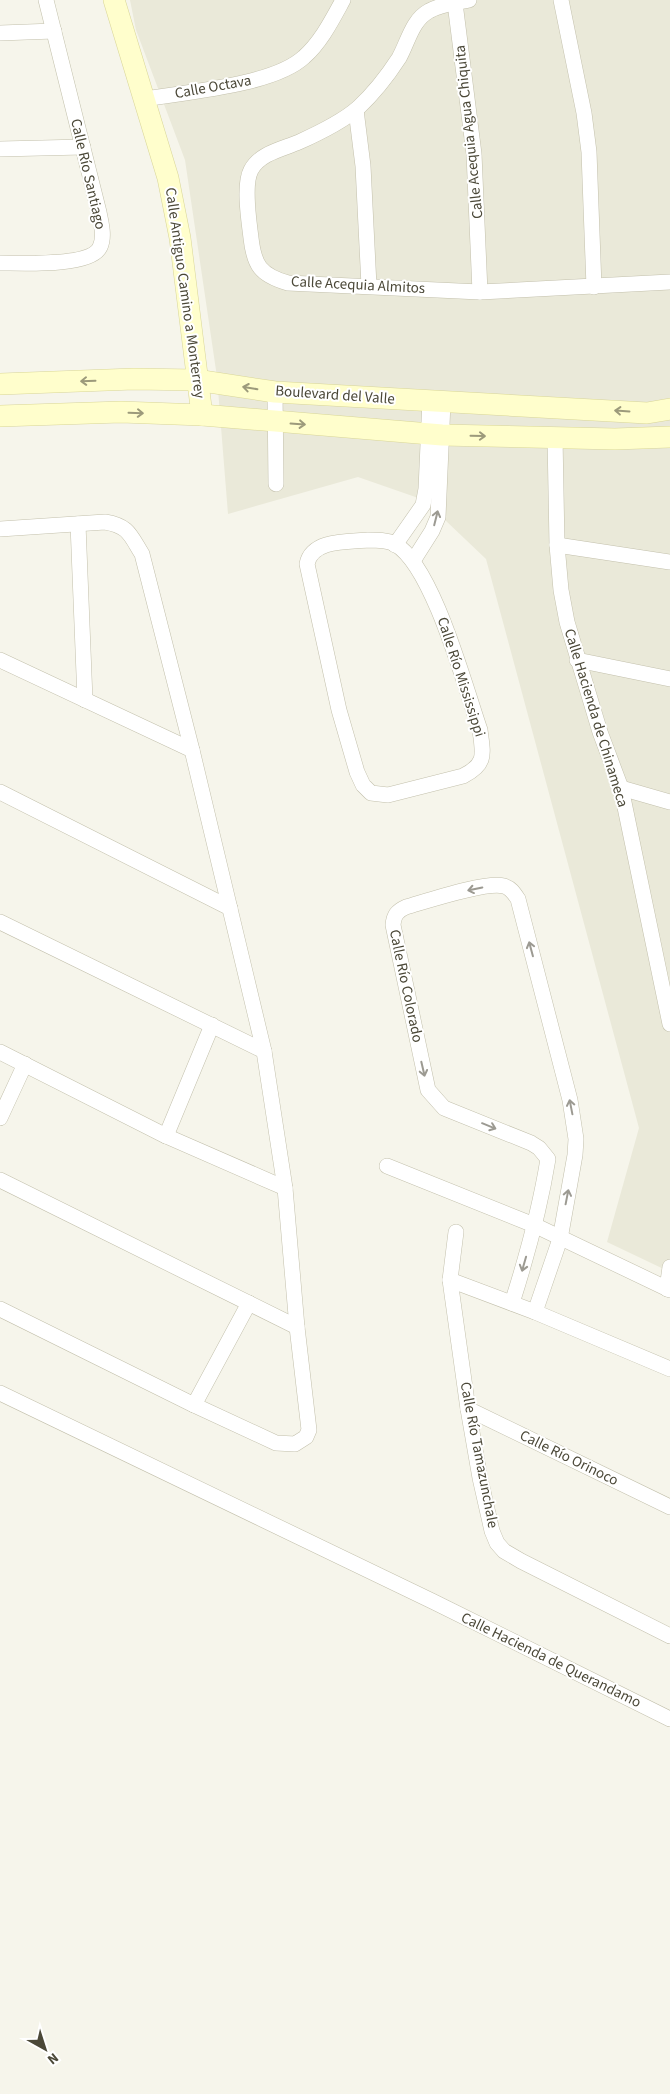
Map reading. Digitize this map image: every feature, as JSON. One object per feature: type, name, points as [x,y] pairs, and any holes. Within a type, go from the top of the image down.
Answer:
[{"type":"street","name":"Calle Río Santiago","points":[[0,264],[80,260],[93,256],[100,247],[102,226],[46,0]]},
{"type":"street","name":"Calle Antiguo Camino a Monterrey","points":[[114,0],[168,178],[180,238],[196,380],[202,415]]},
{"type":"street","name":"Calle Octava","points":[[145,99],[236,84],[280,73],[304,57],[315,46],[343,0]]},
{"type":"street","points":[[561,0],[584,113],[589,152],[594,287]]},
{"type":"street","name":"Calle Acequia Almitos","points":[[462,2],[430,10],[420,17],[390,70],[356,110],[311,136],[276,150],[251,169],[248,178],[249,223],[255,260],[260,269],[271,278],[288,282],[480,292],[670,282]]},
{"type":"street","name":"Calle Acequia Agua Chiquita","points":[[462,2],[474,154],[480,292]]},
{"type":"street","points":[[0,33],[54,31]]},
{"type":"street","points":[[356,110],[363,166],[369,286]]},
{"type":"street","points":[[0,149],[83,147]]},
{"type":"street","name":"Boulevard del Valle","points":[[0,384],[134,379],[196,380],[275,392],[647,413],[670,409]]},
{"type":"street","points":[[275,392],[276,484]]},
{"type":"street","points":[[413,561],[432,531],[438,517],[435,434],[437,401]]},
{"type":"street","name":"Boulevard del Valle","points":[[0,416],[121,412],[202,415],[435,434],[615,439],[670,437]]},
{"type":"street","points":[[647,413],[670,427]]},
{"type":"street","points":[[395,545],[423,505],[435,434]]},
{"type":"street","name":"Calle Hacienda de Chinameca","points":[[555,437],[557,545],[560,590],[566,622],[620,788],[665,972],[670,1024]]},
{"type":"street","points":[[0,529],[105,522],[121,525],[131,535],[142,554],[192,750],[264,1051],[285,1188],[297,1327],[309,1430],[306,1437],[295,1444],[276,1443],[194,1405],[0,1309]]},
{"type":"street","points":[[78,524],[84,700]]},
{"type":"street","name":"Calle Río Mississippi","points":[[368,540],[385,541],[395,545],[413,561],[438,606],[480,730],[483,752],[480,764],[474,771],[463,776],[388,795],[378,795],[371,793],[363,785],[357,772],[339,710],[307,564],[309,557],[314,552],[332,543],[368,540]]},
{"type":"street","points":[[557,545],[670,562]]},
{"type":"street","points":[[0,660],[192,750]]},
{"type":"street","points":[[578,660],[670,679]]},
{"type":"street","points":[[620,788],[670,802]]},
{"type":"street","points":[[0,792],[230,908]]},
{"type":"street","name":"Calle Río Colorado","points":[[534,1225],[543,1192],[548,1158],[545,1153],[531,1143],[444,1108],[428,1090],[392,924],[394,916],[399,910],[406,907],[475,888],[498,885],[506,886],[513,891],[518,899],[574,1123],[575,1155],[560,1239]]},
{"type":"street","points":[[0,922],[264,1051]]},
{"type":"street","points":[[166,1136],[212,1025]]},
{"type":"street","points":[[0,1052],[166,1136],[285,1188]]},
{"type":"street","points":[[0,1118],[25,1064]]},
{"type":"street","points":[[387,1166],[534,1225],[560,1239],[669,1289],[670,1267]]},
{"type":"street","points":[[0,1180],[297,1327]]},
{"type":"street","points":[[512,1303],[534,1225]]},
{"type":"street","name":"Calle Río Tamazunchale","points":[[456,1232],[450,1280],[468,1409],[480,1478],[492,1531],[497,1543],[504,1551],[670,1636]]},
{"type":"street","points":[[535,1312],[560,1239]]},
{"type":"street","points":[[450,1280],[535,1312],[670,1369]]},
{"type":"street","points":[[194,1405],[249,1303]]},
{"type":"street","name":"Calle Hacienda de Querandamo","points":[[0,1393],[432,1601],[670,1719]]},
{"type":"street","name":"Calle Río Orinoco","points":[[468,1409],[670,1507]]},
{"type":"shaded area","points":[[130,0],[670,0],[670,1272],[607,1242],[639,1128],[486,559],[424,500],[358,477],[228,514],[217,377],[185,160],[136,30]]}]
